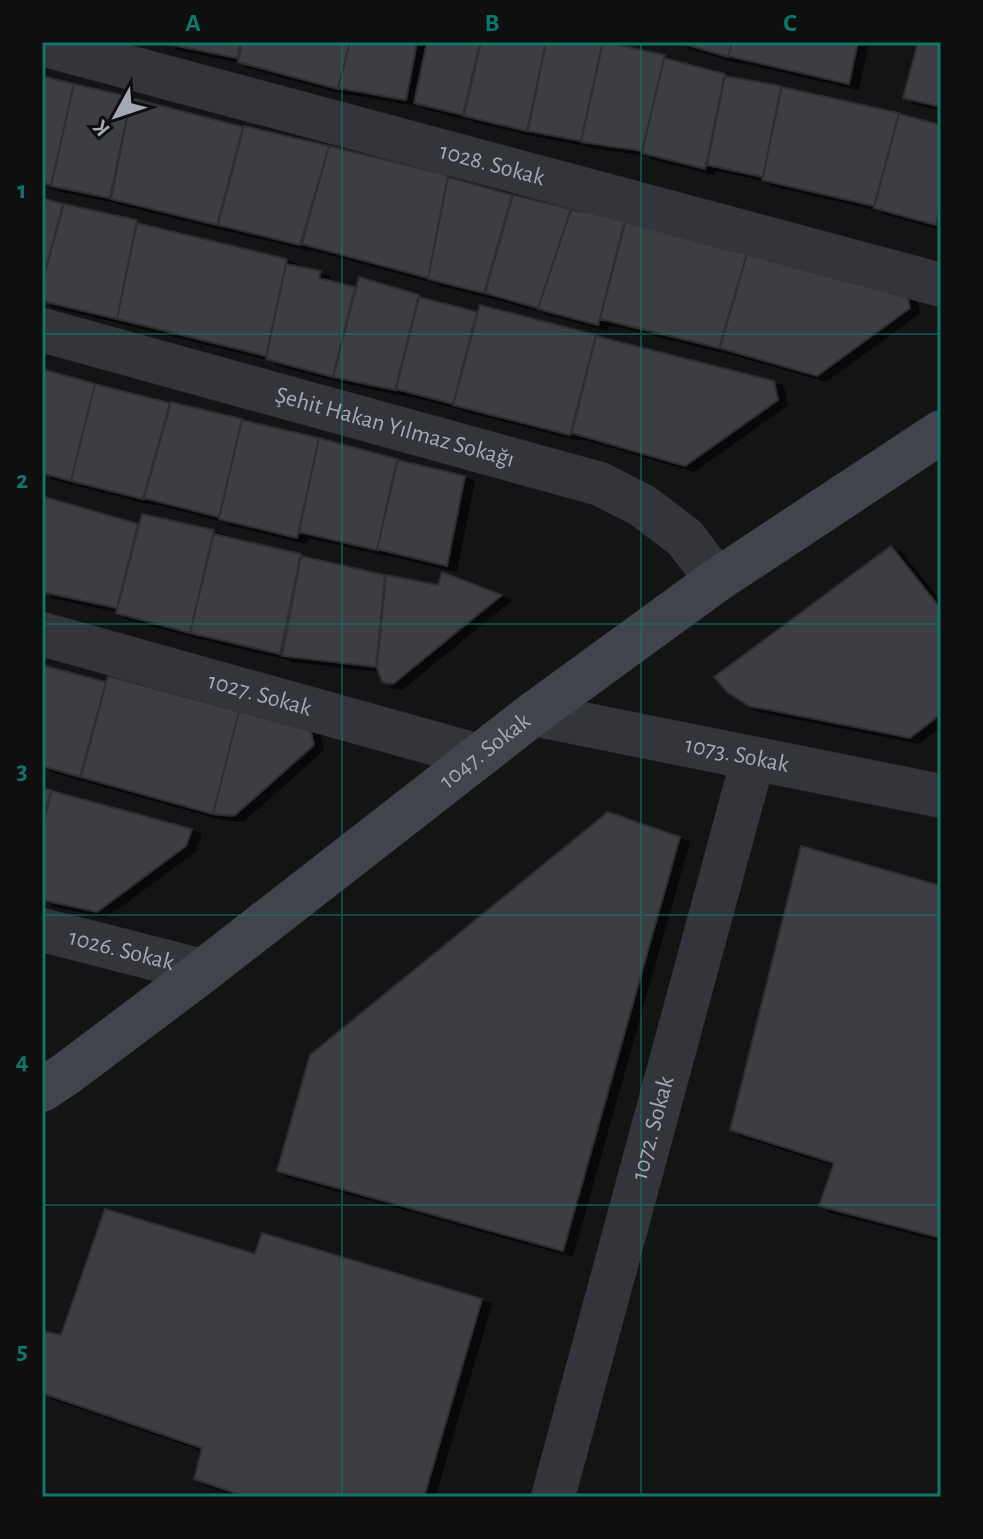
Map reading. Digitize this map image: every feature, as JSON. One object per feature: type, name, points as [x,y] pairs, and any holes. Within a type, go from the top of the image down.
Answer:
[{"type":"main road","name":"1047. Sokak","points":[[42,1090],[203,971],[533,714],[717,580],[941,432]]},
{"type":"street","name":"1028. Sokak","points":[[42,44],[941,285]]},
{"type":"street","name":"Şehit Hakan Yılmaz Sokağı","points":[[42,330],[600,484],[643,506],[685,538],[717,580]]},
{"type":"street","name":"1027. Sokak","points":[[42,634],[479,756]]},
{"type":"street","name":"1073. Sokak","points":[[533,714],[941,796]]},
{"type":"street","name":"1072. Sokak","points":[[553,1497],[753,759]]},
{"type":"street","name":"1026. Sokak","points":[[42,930],[203,971]]},
{"type":"building","points":[[167,42],[240,42],[237,58]]},
{"type":"building","points":[[242,42],[350,42],[338,89],[238,62]]},
{"type":"building","points":[[350,42],[417,42],[406,100],[338,88]]},
{"type":"building","points":[[427,42],[480,42],[463,115],[414,103]]},
{"type":"building","points":[[481,42],[546,42],[527,131],[464,116]]},
{"type":"building","points":[[546,42],[602,44],[581,141],[528,131]]},
{"type":"building","points":[[603,42],[665,55],[642,151],[581,142]]},
{"type":"building","points":[[678,42],[732,42],[728,57]]},
{"type":"building","points":[[732,42],[858,42],[849,84],[728,56]]},
{"type":"building","points":[[918,42],[941,42],[941,107],[903,98]]},
{"type":"building","points":[[664,58],[725,74],[705,169],[642,153]]},
{"type":"building","points":[[42,76],[74,84],[51,185],[42,183]]},
{"type":"building","points":[[725,76],[781,86],[763,177],[707,165]]},
{"type":"building","points":[[74,84],[131,97],[110,198],[51,186]]},
{"type":"building","points":[[782,87],[899,113],[874,206],[762,180]]},
{"type":"building","points":[[131,98],[243,127],[217,225],[111,199]]},
{"type":"building","points":[[899,114],[941,125],[941,202],[936,225],[874,208]]},
{"type":"building","points":[[244,126],[329,146],[300,245],[218,225]]},
{"type":"building","points":[[329,146],[448,175],[428,278],[302,244]]},
{"type":"building","points":[[448,177],[512,195],[484,293],[428,279]]},
{"type":"building","points":[[513,195],[571,209],[538,308],[485,293]]},
{"type":"building","points":[[42,198],[63,204],[42,283]]},
{"type":"building","points":[[64,204],[137,220],[117,319],[42,301],[42,283]]},
{"type":"building","points":[[571,210],[626,216],[598,325],[538,309]]},
{"type":"building","points":[[627,216],[749,247],[719,348],[600,319]]},
{"type":"building","points":[[137,223],[287,259],[266,356],[117,319]]},
{"type":"building","points":[[749,247],[905,282],[910,308],[817,376],[720,348]]},
{"type":"building","points":[[286,264],[321,271],[319,278],[355,287],[333,377],[266,359]]},
{"type":"building","points":[[359,277],[419,295],[395,390],[333,377]]},
{"type":"building","points":[[419,297],[477,312],[453,404],[396,389]]},
{"type":"building","points":[[480,305],[596,335],[570,435],[453,405]]},
{"type":"building","points":[[596,336],[774,381],[778,400],[685,466],[572,433]]},
{"type":"building","points":[[42,369],[95,384],[71,481],[42,473]]},
{"type":"building","points":[[95,384],[170,403],[143,499],[71,481]]},
{"type":"building","points":[[171,402],[242,419],[219,517],[144,498]]},
{"type":"building","points":[[242,420],[319,438],[297,538],[219,519]]},
{"type":"building","points":[[319,438],[397,459],[377,550],[299,532]]},
{"type":"building","points":[[398,460],[465,476],[447,566],[377,549]]},
{"type":"building","points":[[42,496],[138,524],[117,608],[42,592]]},
{"type":"building","points":[[142,514],[214,530],[190,633],[116,613]]},
{"type":"building","points":[[214,534],[301,554],[280,654],[190,633]]},
{"type":"building","points":[[891,546],[941,609],[941,714],[910,738],[749,706],[727,692],[714,677]]},
{"type":"building","points":[[301,556],[385,575],[376,667],[282,656]]},
{"type":"building","points":[[442,572],[502,595],[393,684],[382,682],[377,668],[386,575],[438,585]]},
{"type":"building","points":[[42,665],[106,682],[80,777],[42,766]]},
{"type":"building","points":[[108,676],[239,711],[213,814],[81,777]]},
{"type":"building","points":[[239,711],[311,731],[314,745],[234,816],[213,814]]},
{"type":"building","points":[[42,788],[51,790],[42,823]]},
{"type":"building","points":[[52,791],[192,829],[186,846],[97,912],[42,900],[42,827]]},
{"type":"building","points":[[608,812],[680,837],[563,1251],[277,1171],[310,1055]]},
{"type":"building","points":[[801,846],[941,886],[941,1238],[819,1206],[834,1163],[730,1130]]},
{"type":"building","points":[[105,1209],[255,1254],[262,1233],[482,1299],[424,1497],[247,1497],[194,1479],[202,1448],[42,1393],[42,1331],[61,1335]]}]
